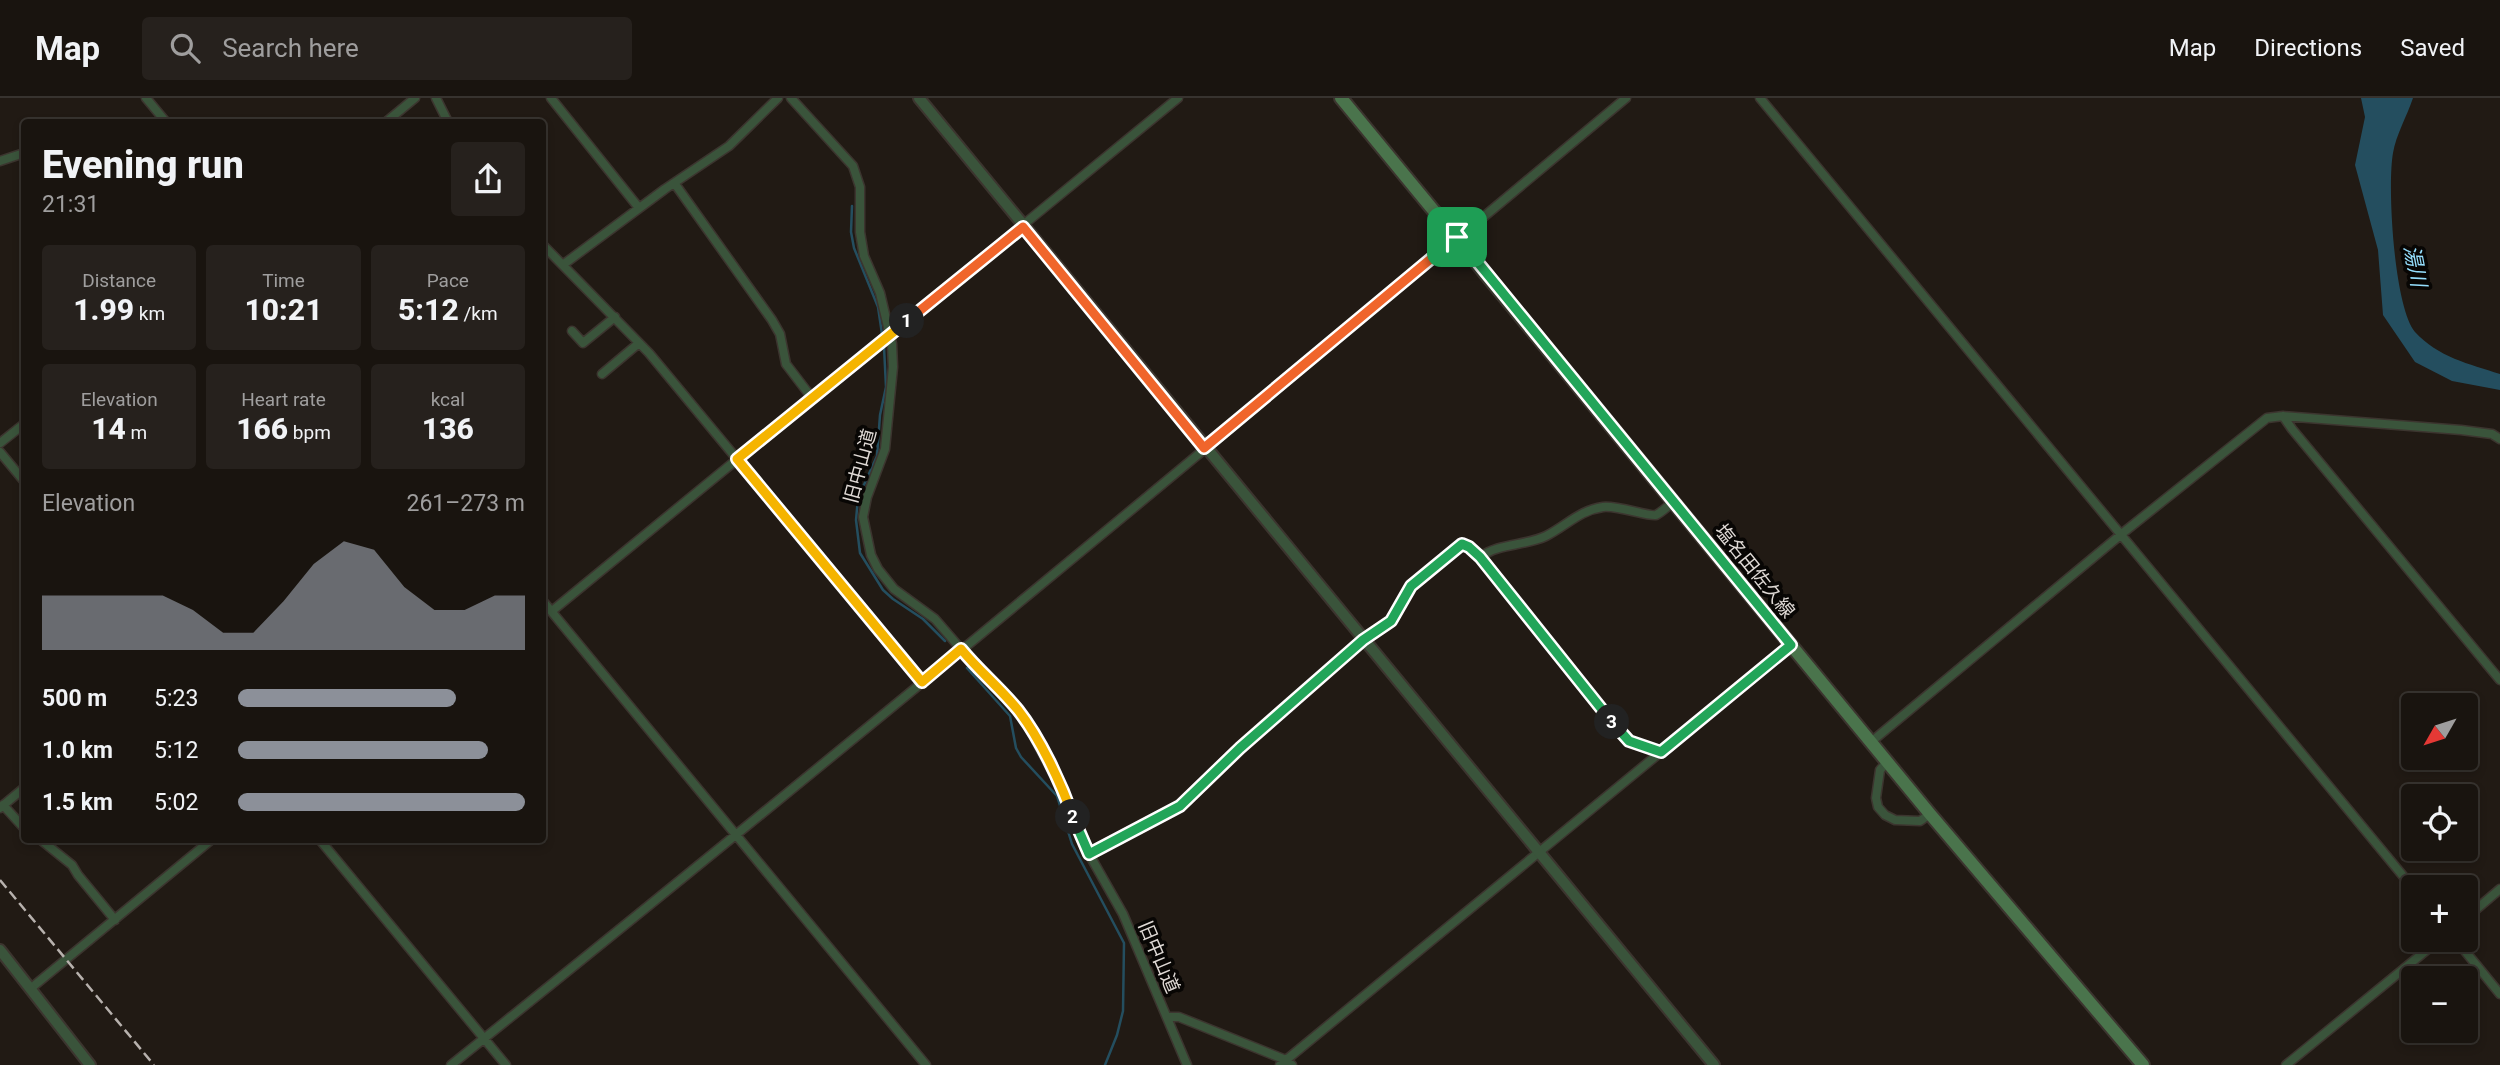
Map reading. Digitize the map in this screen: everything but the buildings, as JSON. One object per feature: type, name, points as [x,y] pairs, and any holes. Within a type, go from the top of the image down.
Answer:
[{"type":"main road","name":"塩名田佐久線","points":[[1341,98],[1930,814],[2143,1065]]},
{"type":"street","points":[[146,98],[164,119]]},
{"type":"street","points":[[390,119],[415,98]]},
{"type":"street","points":[[436,98],[446,119]]},
{"type":"street","points":[[551,98],[639,208]]},
{"type":"street","points":[[564,264],[729,146],[778,98]]},
{"type":"street","name":"旧中山道","points":[[791,98],[853,166],[860,187],[860,232],[864,257],[880,293],[890,335],[893,367],[885,449],[867,497],[863,527],[871,555],[887,582],[903,597],[935,619],[986,678],[1011,702],[1027,724],[1067,799],[1089,854],[1123,914],[1187,1065]]},
{"type":"street","points":[[919,98],[1204,448],[1714,1065]]},
{"type":"street","points":[[552,611],[1178,98]]},
{"type":"street","points":[[451,1065],[922,682],[1626,98]]},
{"type":"street","points":[[1760,98],[2402,875]]},
{"type":"street","points":[[0,161],[21,154]]},
{"type":"street","points":[[675,184],[772,320],[780,334],[786,365],[812,398]]},
{"type":"street","points":[[546,248],[639,343],[922,682]]},
{"type":"street","points":[[572,331],[583,344],[615,317]]},
{"type":"street","points":[[602,374],[639,343]]},
{"type":"street","points":[[2283,415],[2500,680]]},
{"type":"street","points":[[1871,742],[2267,418],[2283,415],[2461,430],[2492,434],[2500,439]]},
{"type":"street","points":[[0,443],[21,426]]},
{"type":"street","points":[[0,452],[21,477]]},
{"type":"street","points":[[1480,557],[1489,550],[1548,535],[1587,511],[1605,507],[1656,515],[1673,502]]},
{"type":"street","points":[[1089,854],[1180,806],[1240,748],[1363,640],[1391,621],[1411,586],[1457,547],[1465,544],[1480,557],[1624,737],[1661,752]]},
{"type":"street","points":[[546,604],[926,1065]]},
{"type":"street","points":[[1167,1017],[1179,1017],[1286,1063],[1791,645]]},
{"type":"street","points":[[1887,762],[1880,770],[1876,798],[1878,807],[1885,815],[1895,820],[1920,821],[1930,814]]},
{"type":"street","points":[[21,790],[1,806],[21,825]]},
{"type":"street","points":[[45,843],[72,865],[115,920]]},
{"type":"street","points":[[30,989],[207,843]]},
{"type":"street","points":[[322,843],[506,1065]]},
{"type":"street","points":[[2478,908],[2500,889]]},
{"type":"street","points":[[0,950],[89,1065]]},
{"type":"street","points":[[2286,1065],[2424,952]]},
{"type":"street","points":[[2466,952],[2500,994]]},
{"type":"water","name":"湯川","points":[[2361,98],[2413,98],[2397,139],[2391,169],[2397,273],[2408,318],[2415,332],[2434,348],[2454,359],[2500,374],[2500,390],[2452,381],[2415,362],[2383,315],[2378,250],[2355,165],[2365,117]]},
{"type":"waterway","points":[[852,206],[851,232],[854,248],[878,307],[882,334]]},
{"type":"waterway","points":[[884,347],[886,387],[880,415],[877,456],[858,498],[856,520],[860,553],[883,590],[923,619],[945,641]]},
{"type":"waterway","points":[[967,668],[1010,716],[1016,748],[1021,757],[1057,796],[1072,844],[1124,943],[1123,1011],[1105,1065]]},
{"type":"railway","points":[[0,880],[154,1065]]},
{"type":"route","points":[[1023,227],[1204,448],[1457,237],[1791,645],[1661,752],[1624,737],[1480,557],[1462,544],[1411,586],[1391,621],[1363,640],[1240,748],[1180,806],[1089,854],[1067,799],[1020,712],[961,649],[922,682],[737,459],[1023,227]]}]
